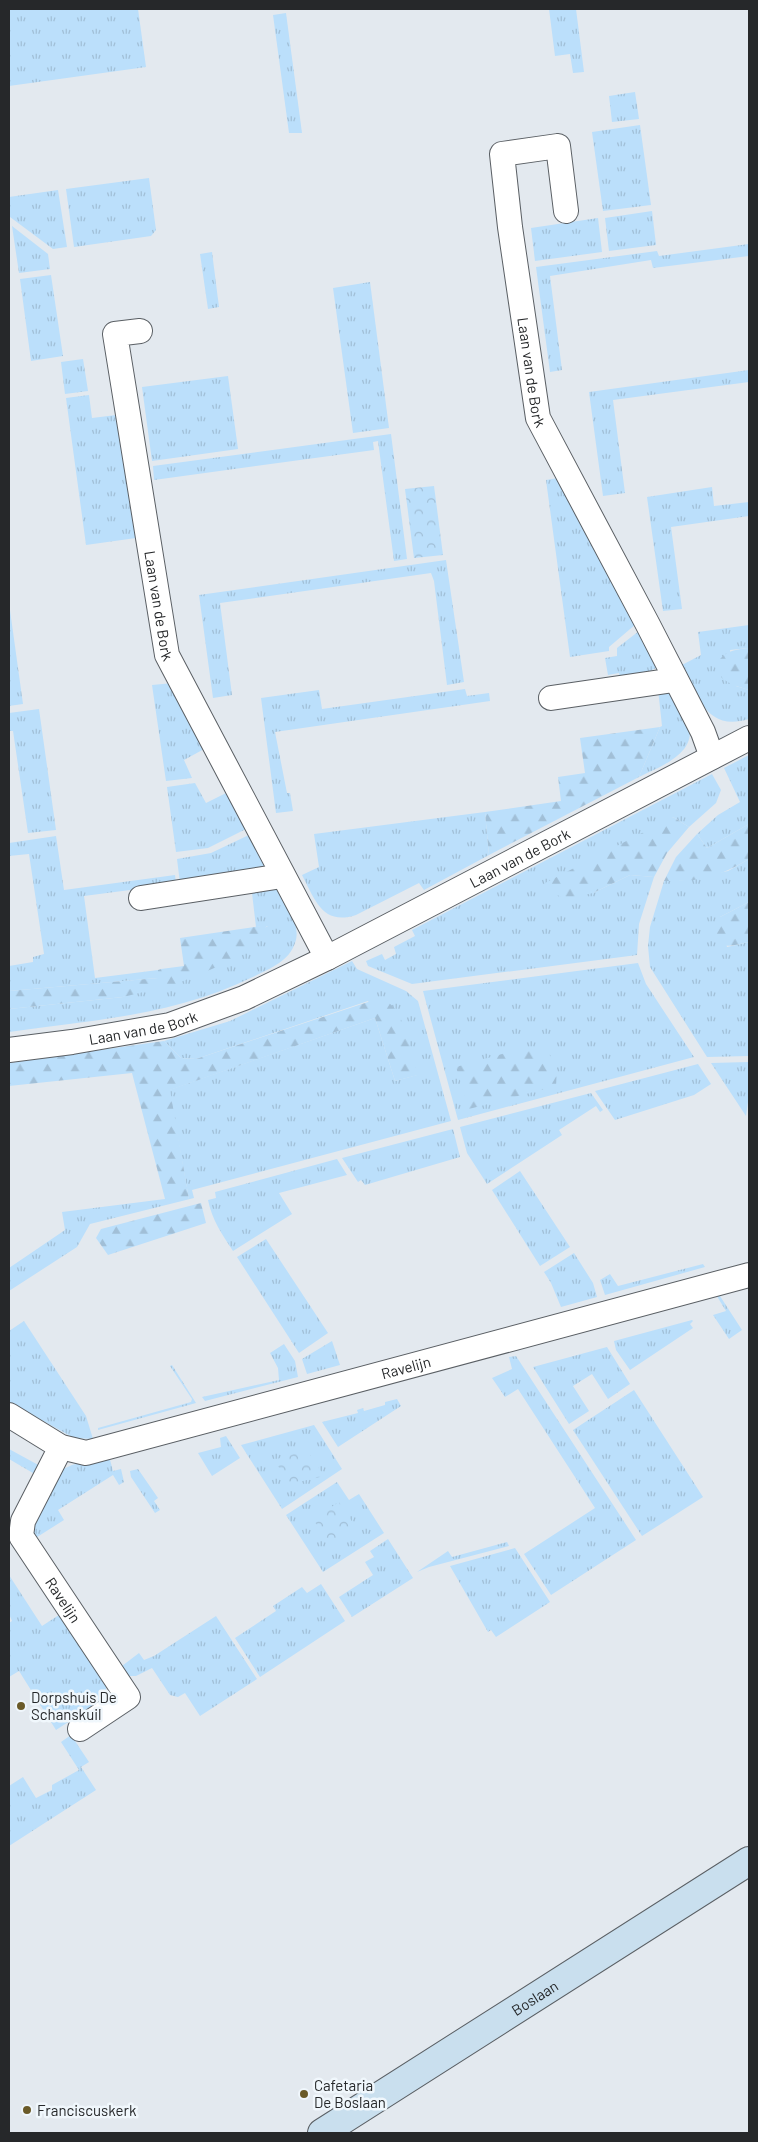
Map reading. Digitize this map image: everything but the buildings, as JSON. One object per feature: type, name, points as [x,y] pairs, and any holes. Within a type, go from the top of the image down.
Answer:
[{"type":"main road","name":"Boslaan","points":[[322,2133],[749,1861]]},
{"type":"street","name":"Laan van de Bork","points":[[566,211],[558,146],[502,154],[510,227],[538,418],[647,623],[674,680],[702,732],[712,757]]},
{"type":"street","name":"Laan van de Bork","points":[[140,331],[115,334],[167,656],[327,958]]},
{"type":"street","points":[[551,698],[674,680]]},
{"type":"street","name":"Laan van de Bork","points":[[9,1050],[72,1042],[170,1025],[244,998],[327,958],[749,738]]},
{"type":"street","points":[[141,898],[282,876]]},
{"type":"street","name":"Ravelijn","points":[[9,1415],[61,1447],[86,1452],[749,1275]]},
{"type":"street","name":"Ravelijn","points":[[61,1447],[23,1522],[21,1536],[128,1697],[80,1729]]},
{"type":"green space","points":[[9,9],[138,9],[146,67],[9,86]]},
{"type":"green space","points":[[549,9],[576,9],[584,72],[573,73],[570,54],[555,56]]},
{"type":"green space","points":[[286,13],[302,133],[289,133],[273,15]]},
{"type":"green space","points":[[635,92],[639,119],[612,122],[609,96]]},
{"type":"green space","points":[[640,125],[651,205],[603,211],[592,132]]},
{"type":"green space","points":[[149,178],[156,230],[151,236],[74,247],[66,189]]},
{"type":"green space","points":[[58,190],[67,247],[53,249],[10,217],[9,197]]},
{"type":"green space","points":[[652,211],[656,245],[609,251],[605,218]]},
{"type":"green space","points":[[598,218],[602,252],[535,261],[531,228]]},
{"type":"green space","points":[[12,226],[48,254],[50,269],[19,273]]},
{"type":"green space","points":[[749,244],[749,256],[653,268],[651,260],[550,276],[562,370],[550,372],[536,267],[657,251],[659,256]]},
{"type":"green space","points":[[212,252],[219,307],[208,309],[200,254]]},
{"type":"green space","points":[[51,275],[63,356],[31,361],[20,279]]},
{"type":"green space","points":[[370,282],[389,428],[353,433],[333,288]]},
{"type":"green space","points":[[83,359],[88,391],[65,394],[61,362]]},
{"type":"green space","points":[[749,370],[749,382],[613,400],[625,493],[603,496],[589,392]]},
{"type":"green space","points":[[228,376],[238,449],[152,461],[142,387]]},
{"type":"green space","points":[[89,395],[92,418],[119,416],[136,538],[86,545],[66,398]]},
{"type":"green space","points":[[391,434],[407,559],[394,561],[378,441],[373,442],[374,450],[154,480],[153,466]]},
{"type":"green space","points":[[558,478],[636,624],[609,647],[609,651],[570,657],[546,480]]},
{"type":"green space","points":[[434,486],[443,555],[414,558],[405,489]]},
{"type":"green space","points":[[712,487],[714,506],[749,502],[749,516],[671,527],[682,609],[663,611],[647,497]]},
{"type":"green space","points":[[446,560],[464,682],[447,685],[434,581],[431,573],[220,603],[232,695],[213,698],[199,595]]},
{"type":"green space","points":[[9,603],[23,704],[9,706]]},
{"type":"green space","points":[[749,625],[749,648],[730,650],[736,686],[749,690],[749,719],[734,722],[723,720],[713,716],[705,708],[682,665],[701,655],[698,632]]},
{"type":"green space","points":[[639,631],[658,667],[644,674],[620,678],[619,673],[608,675],[605,658],[617,656],[617,648]]},
{"type":"green space","points":[[749,648],[749,690],[733,685],[724,679],[720,676],[715,666],[725,654]]},
{"type":"green space","points":[[173,683],[206,748],[184,760],[192,778],[166,781],[152,685]]},
{"type":"green space","points":[[465,689],[467,696],[489,693],[490,701],[275,732],[287,793],[290,793],[293,811],[276,813],[261,698],[319,690],[322,709]]},
{"type":"green space","points":[[658,689],[671,691],[688,723],[690,734],[688,743],[683,751],[675,758],[639,777],[662,726]]},
{"type":"green space","points":[[39,709],[56,830],[28,833],[13,731],[9,731],[9,713]]},
{"type":"green space","points":[[660,727],[639,777],[489,855],[485,812],[561,801],[558,777],[585,773],[580,738]]},
{"type":"green space","points":[[749,755],[749,824],[707,848],[697,834],[718,815],[740,802],[724,768]]},
{"type":"green space","points":[[712,774],[721,790],[716,803],[689,827],[673,817],[593,893],[630,875],[654,877],[639,924],[637,955],[412,984],[368,966],[366,961],[382,954],[385,960],[396,954],[394,947],[415,936],[412,930]]},
{"type":"green space","points":[[195,783],[206,803],[228,792],[248,828],[208,848],[176,852],[167,787]]},
{"type":"green space","points":[[485,812],[489,855],[424,890],[419,883],[356,915],[335,917],[328,914],[316,902],[302,875],[319,867],[314,834]]},
{"type":"green space","points":[[673,817],[689,827],[667,853],[654,877],[630,875],[593,893],[566,899],[548,891],[545,883]]},
{"type":"green space","points":[[749,824],[749,859],[728,870],[708,877],[688,881],[664,881],[676,857],[697,834],[707,848]]},
{"type":"green space","points":[[251,834],[267,866],[261,872],[180,883],[177,859],[211,853]]},
{"type":"green space","points":[[56,836],[64,890],[175,875],[176,884],[84,896],[95,978],[158,970],[158,978],[9,991],[9,966],[33,962],[33,957],[44,954],[29,854],[9,856],[9,843]]},
{"type":"green space","points":[[749,859],[749,902],[720,917],[727,947],[749,942],[749,1056],[707,1057],[650,967],[648,946],[650,927],[664,881],[679,881],[728,871]]},
{"type":"green space","points":[[278,887],[295,921],[297,936],[288,955],[267,970],[225,989],[165,1008],[104,1019],[9,1032],[9,1009],[123,997],[268,926],[256,927],[252,893],[256,888]]},
{"type":"green space","points":[[749,902],[749,942],[726,946],[717,942],[709,931],[720,917]]},
{"type":"green space","points":[[268,925],[231,961],[176,984],[123,997],[9,1009],[9,991],[158,978],[158,970],[184,966],[180,938]]},
{"type":"green space","points":[[352,961],[357,969],[406,991],[418,1001],[451,1121],[192,1190],[194,1198],[90,1224],[77,1247],[9,1291],[9,1268],[65,1230],[62,1212],[165,1199],[189,1199],[169,1090],[375,1018],[395,1081],[417,1075],[368,1001],[196,1059],[181,1058],[164,1041],[230,1021]]},
{"type":"green space","points":[[638,963],[646,984],[694,1057],[458,1120],[423,991]]},
{"type":"green space","points":[[374,1000],[384,1001],[395,1008],[404,1026],[418,1075],[395,1081],[375,1018],[170,1090],[189,1199],[165,1199],[132,1073],[9,1086],[9,1063],[164,1041],[181,1058],[196,1059]]},
{"type":"green space","points":[[527,1047],[548,1052],[557,1068],[556,1086],[469,1109],[456,1067]]},
{"type":"green space","points":[[749,1062],[749,1095],[746,1116],[711,1063]]},
{"type":"green space","points":[[698,1064],[711,1084],[694,1095],[615,1120],[595,1091]]},
{"type":"green space","points":[[591,1093],[603,1110],[600,1112],[596,1106],[559,1130],[562,1135],[487,1184],[467,1153],[460,1127]]},
{"type":"green space","points":[[453,1129],[460,1157],[365,1185],[361,1180],[358,1182],[342,1158]]},
{"type":"green space","points":[[337,1159],[347,1175],[279,1193],[292,1214],[233,1251],[212,1214],[208,1200],[216,1198],[215,1192]]},
{"type":"green space","points":[[520,1171],[570,1247],[540,1266],[492,1190]]},
{"type":"green space","points":[[201,1203],[206,1223],[108,1255],[96,1238],[101,1229]]},
{"type":"green space","points":[[266,1239],[328,1333],[299,1353],[237,1257]]},
{"type":"green space","points":[[574,1253],[593,1283],[597,1297],[561,1307],[544,1272]]},
{"type":"green space","points":[[703,1264],[705,1267],[605,1295],[600,1280],[610,1274],[618,1286]]},
{"type":"green space","points":[[715,1293],[718,1293],[742,1330],[729,1339],[713,1315],[726,1311]]},
{"type":"green space","points":[[692,1320],[690,1324],[693,1328],[630,1370],[616,1350],[614,1341]]},
{"type":"green space","points":[[24,1321],[86,1416],[93,1439],[74,1438],[9,1402],[9,1331]]},
{"type":"green space","points":[[332,1341],[340,1365],[307,1374],[302,1359]]},
{"type":"green space","points":[[284,1344],[295,1361],[298,1377],[205,1401],[202,1397],[279,1380],[278,1368],[270,1353]]},
{"type":"green space","points":[[607,1347],[630,1384],[608,1399],[592,1374],[573,1386],[589,1411],[569,1424],[533,1367]]},
{"type":"green space","points":[[516,1356],[636,1540],[551,1595],[524,1554],[595,1508],[518,1389],[505,1397],[492,1378],[512,1369],[509,1357]]},
{"type":"green space","points":[[172,1365],[196,1403],[98,1430],[98,1428],[191,1402],[192,1399],[170,1366]]},
{"type":"green space","points":[[634,1390],[703,1497],[642,1536],[573,1430]]},
{"type":"green space","points":[[397,1399],[401,1406],[338,1447],[322,1422],[358,1413],[357,1410],[363,1408],[364,1411],[385,1405],[385,1402]]},
{"type":"green space","points":[[314,1425],[342,1469],[282,1509],[241,1445]]},
{"type":"green space","points":[[226,1436],[240,1458],[212,1476],[198,1453],[221,1447],[220,1438]]},
{"type":"green space","points":[[9,1449],[42,1467],[38,1476],[9,1459]]},
{"type":"green space","points":[[307,1450],[324,1476],[290,1484],[274,1460]]},
{"type":"green space","points":[[109,1456],[113,1471],[121,1469],[124,1482],[119,1485],[113,1475],[58,1510],[64,1520],[34,1539],[33,1523],[61,1470],[72,1465]]},
{"type":"green space","points":[[138,1469],[158,1498],[154,1501],[160,1510],[155,1513],[131,1477],[130,1471]]},
{"type":"green space","points":[[337,1482],[349,1500],[359,1494],[384,1533],[323,1572],[286,1515]]},
{"type":"green space","points":[[339,1502],[357,1529],[330,1546],[313,1519]]},
{"type":"green space","points":[[388,1539],[413,1578],[352,1617],[339,1597],[373,1575],[365,1562],[374,1557],[370,1551]]},
{"type":"green space","points":[[507,1542],[509,1546],[429,1567],[417,1572],[448,1551],[452,1557]]},
{"type":"green space","points":[[515,1548],[550,1602],[496,1637],[491,1630],[488,1632],[450,1566]]},
{"type":"green space","points":[[9,1575],[42,1626],[62,1613],[106,1684],[106,1693],[99,1702],[56,1730],[19,1671],[9,1677],[9,1623],[12,1621],[9,1614]]},
{"type":"green space","points":[[321,1584],[345,1621],[260,1677],[235,1638],[276,1611],[273,1606],[302,1587],[307,1593]]},
{"type":"green space","points":[[216,1616],[257,1679],[200,1716],[185,1693],[178,1697],[170,1695],[152,1668],[136,1676],[126,1676],[120,1672],[122,1666],[139,1653],[144,1660],[154,1656]]},
{"type":"green space","points":[[71,1735],[89,1762],[81,1767],[96,1790],[9,1846],[9,1786],[23,1777],[36,1798],[52,1790],[52,1785],[79,1770],[61,1742]]},
{"type":"place","name":"Dorpshuis De Schanskuil","points":[[21,1706]]},
{"type":"place","name":"Cafetaria De Boslaan","points":[[304,2094]]},
{"type":"place","name":"Franciscuskerk","points":[[27,2110]]}]
